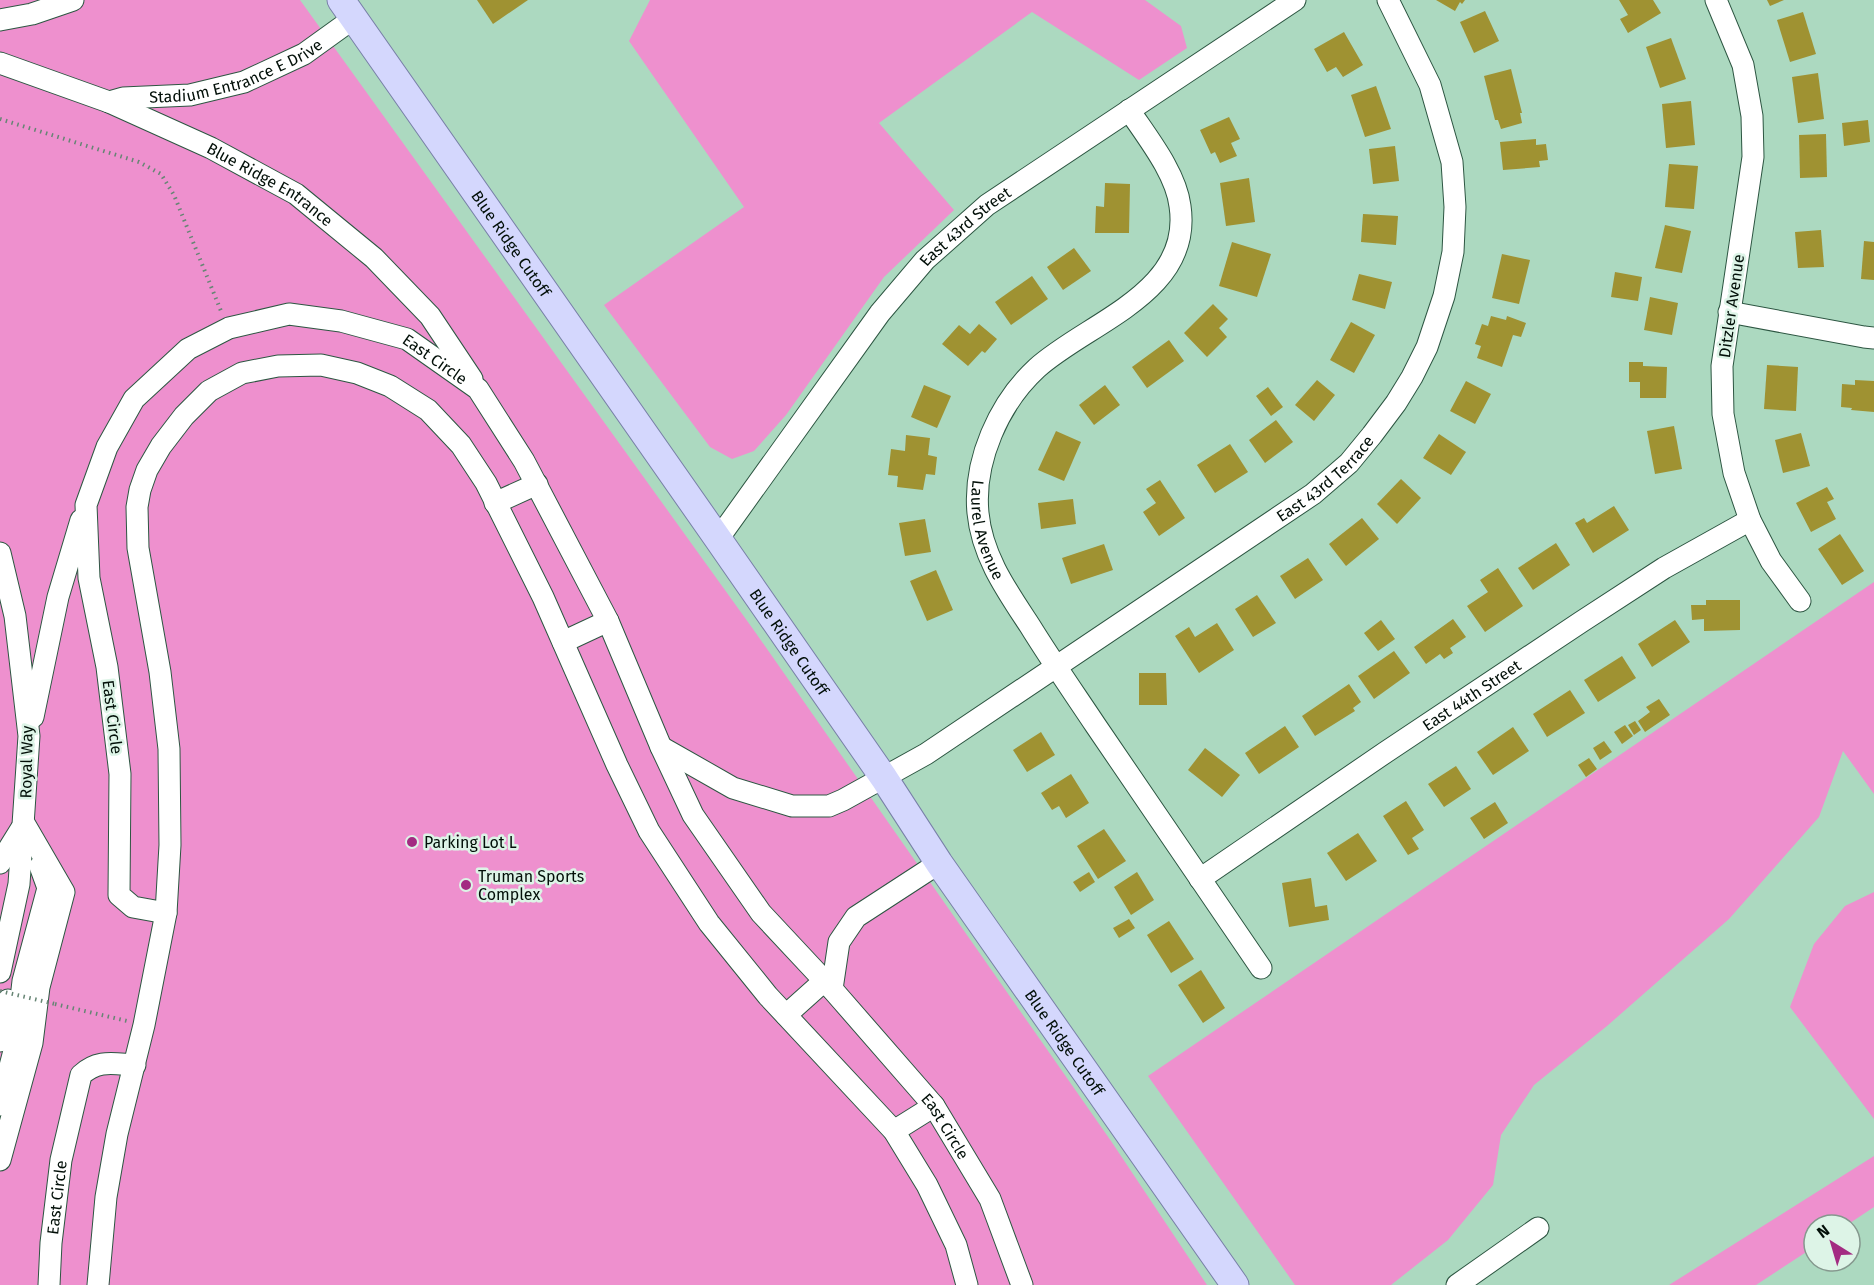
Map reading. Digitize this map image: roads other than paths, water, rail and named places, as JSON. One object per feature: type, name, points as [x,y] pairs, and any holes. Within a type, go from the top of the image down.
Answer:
[{"type":"main road","name":"Blue Ridge Cutoff","points":[[347,9],[718,539],[884,778],[939,863],[1234,1285]]},
{"type":"street","points":[[0,20],[32,14],[73,0]]},
{"type":"street","name":"East 43rd Street","points":[[718,539],[880,314],[925,260],[987,205],[1295,0]]},
{"type":"street","name":"East 43rd Terrace","points":[[884,778],[926,754],[1312,494],[1349,463],[1390,411],[1412,378],[1444,297],[1453,252],[1455,207],[1452,162],[1430,85],[1388,0]]},
{"type":"street","name":"Ditzler Avenue","points":[[1716,0],[1743,65],[1752,116],[1753,157],[1722,366],[1723,414],[1734,473],[1750,520],[1771,561],[1800,602]]},
{"type":"street","name":"Stadium Entrance E Drive","points":[[110,102],[123,98],[190,95],[243,82],[304,54],[347,9]]},
{"type":"street","name":"Blue Ridge Entrance","points":[[0,63],[110,102],[211,148],[296,194],[374,258],[430,316],[478,389]]},
{"type":"street","name":"Laurel Avenue","points":[[1129,110],[1171,177],[1177,192],[1182,221],[1170,263],[1152,287],[1062,349],[1037,368],[1023,384],[998,421],[981,465],[978,514],[989,557],[1000,579],[1056,667],[1261,968]]},
{"type":"street","points":[[1730,312],[1874,338]]},
{"type":"street","name":"East Circle","points":[[29,736],[58,597],[86,505],[107,447],[134,399],[188,349],[229,328],[290,314],[340,321],[407,339],[478,389],[537,484],[608,621],[661,747],[693,815],[760,913],[828,985],[934,1106],[990,1199],[1022,1285]]},
{"type":"street","points":[[98,1285],[106,1197],[117,1134],[144,1025],[166,913],[170,845],[169,749],[160,672],[138,548],[137,507],[147,470],[160,446],[184,416],[209,391],[242,373],[278,366],[321,365],[357,373],[390,386],[428,410],[461,445],[486,483],[543,597],[617,765],[649,831],[709,922],[768,996],[894,1131],[927,1185],[956,1245],[967,1285]]},
{"type":"street","points":[[495,503],[537,484]]},
{"type":"street","name":"East Circle","points":[[86,505],[88,578],[107,667],[120,774],[118,895],[133,907],[166,913]]},
{"type":"street","name":"East 44th Street","points":[[1200,879],[1386,752],[1664,568],[1750,520]]},
{"type":"street","name":"Royal Way","points":[[0,553],[15,616],[29,736],[19,884],[0,972]]},
{"type":"street","points":[[562,642],[608,621]]},
{"type":"street","points":[[661,747],[734,788],[792,806],[828,806],[884,778]]},
{"type":"street","points":[[0,841],[24,823]]},
{"type":"street","points":[[0,851],[24,823]]},
{"type":"street","points":[[0,863],[24,823]]},
{"type":"street","points":[[0,912],[5,878],[24,823]]},
{"type":"street","points":[[0,1041],[34,884],[24,823]]},
{"type":"street","points":[[0,1105],[16,1043],[23,981],[48,888],[24,823]]},
{"type":"street","points":[[0,1160],[32,1043],[39,987],[64,892],[24,823]]},
{"type":"street","points":[[786,1015],[828,985],[839,942],[856,917],[939,863]]},
{"type":"street","name":"East Circle","points":[[49,1285],[51,1243],[61,1160],[81,1075],[91,1066],[105,1063],[135,1065]]},
{"type":"street","points":[[894,1131],[934,1106]]},
{"type":"street","points":[[1457,1285],[1538,1228]]},
{"type":"place","name":"Parking Lot L","points":[[412,842]]},
{"type":"place","name":"Truman Sports Complex","points":[[466,885]]}]
